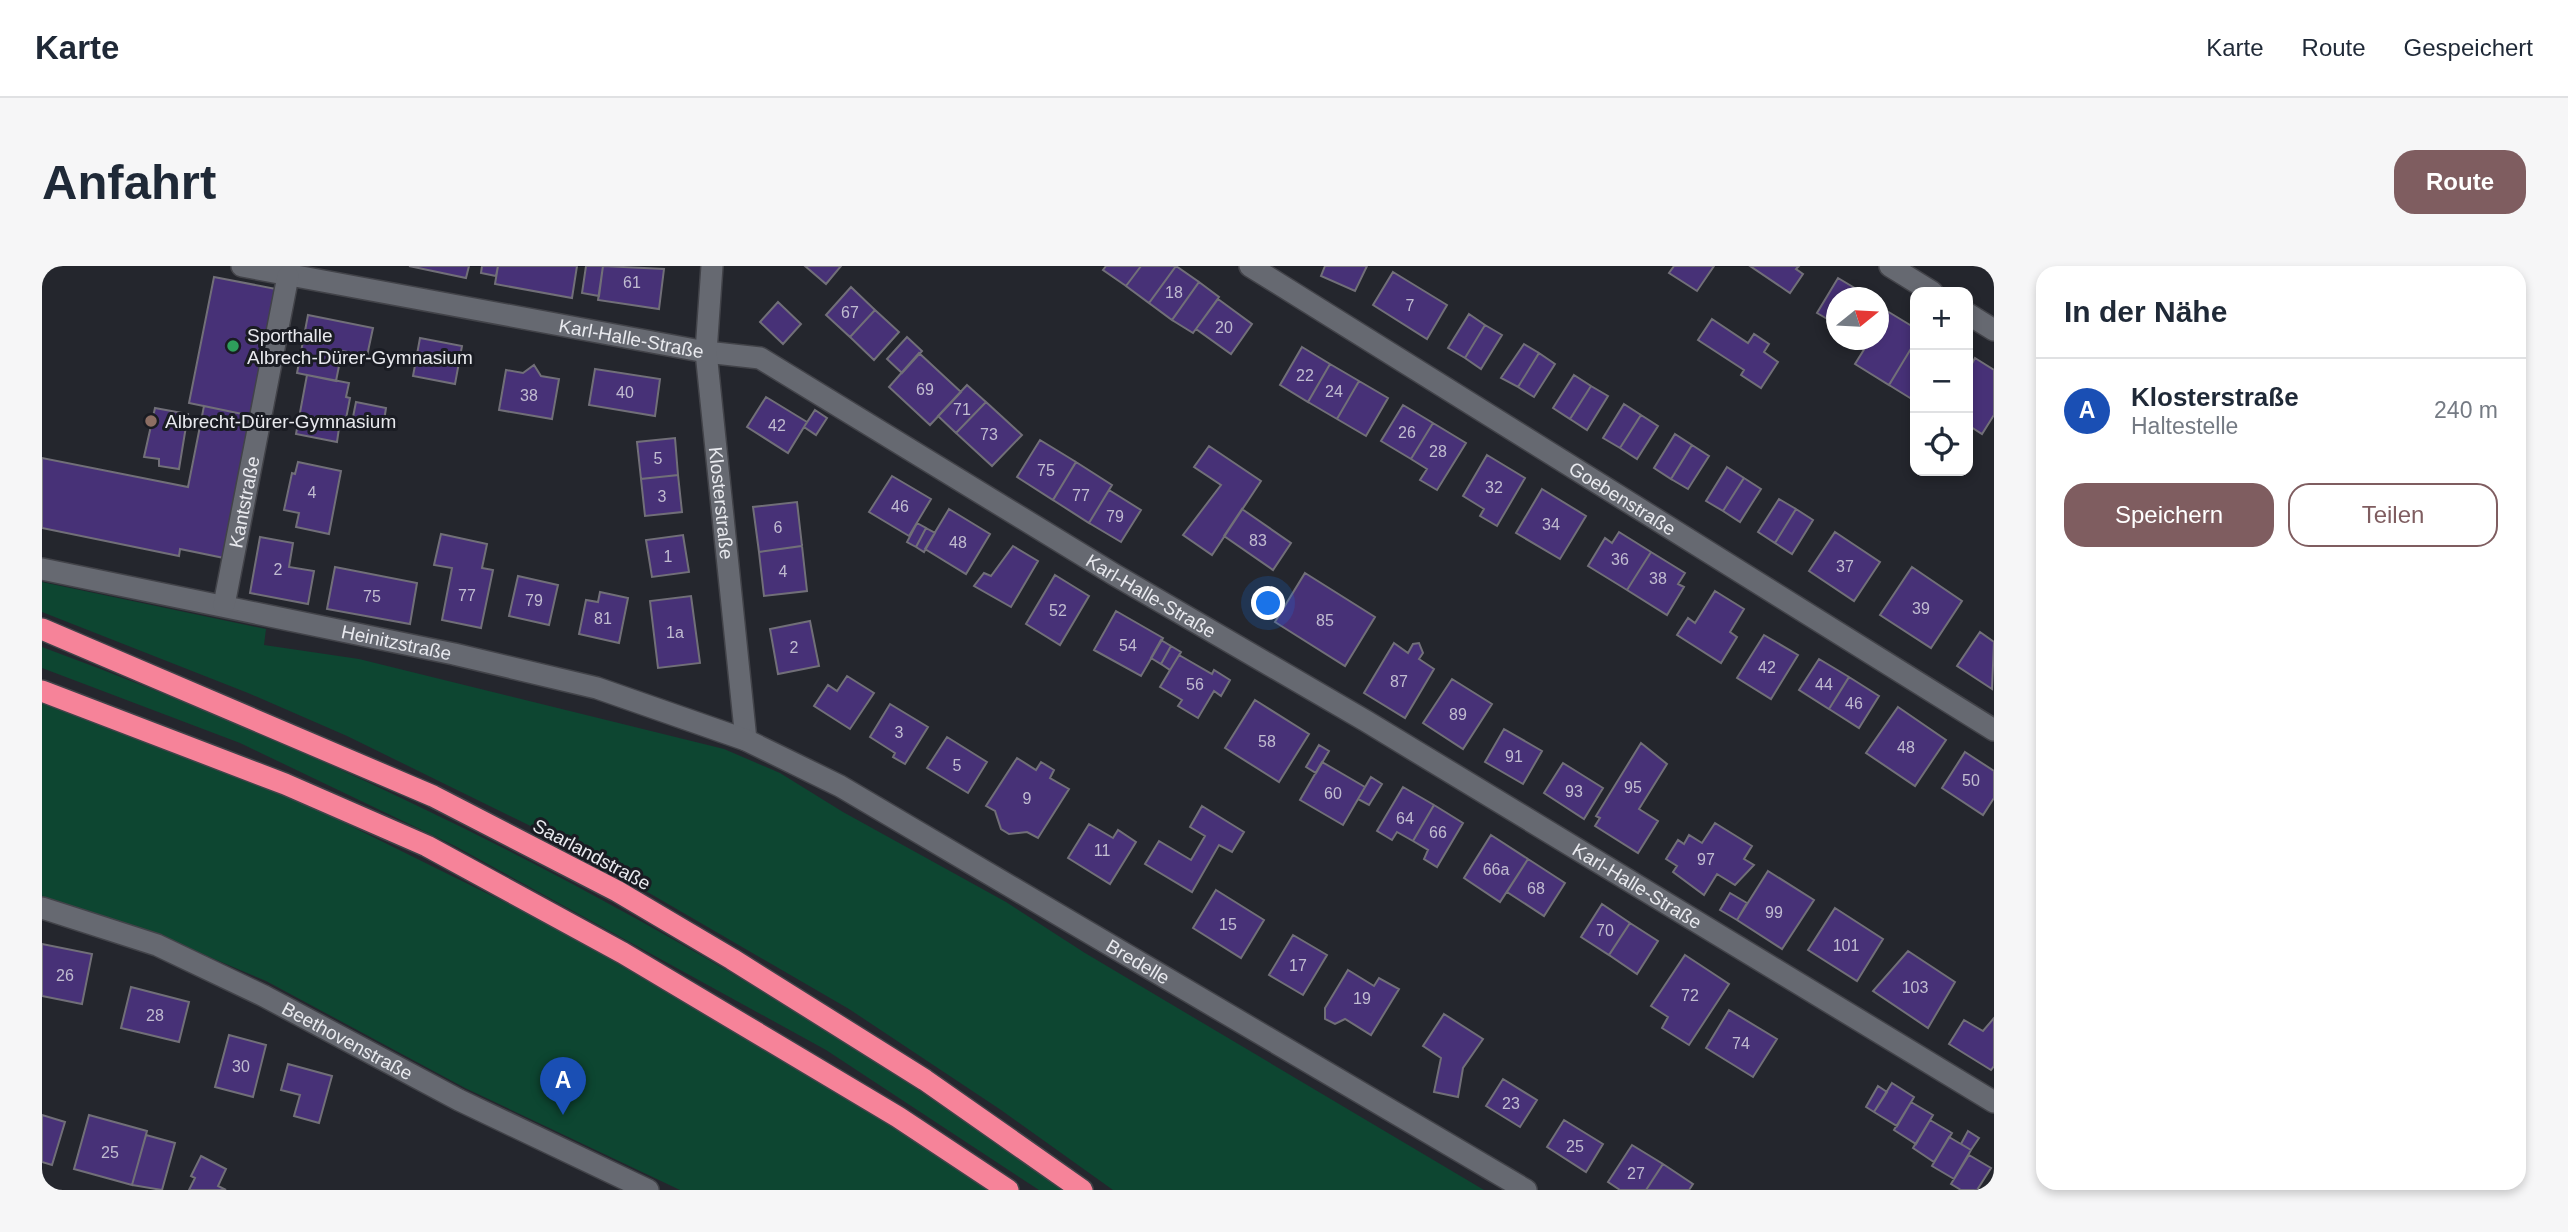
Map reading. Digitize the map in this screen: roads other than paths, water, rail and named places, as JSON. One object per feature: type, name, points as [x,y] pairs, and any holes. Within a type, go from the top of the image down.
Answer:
[{"type":"highway","name":"Saarlandstraße","points":[[42,629],[433,796],[617,891],[732,959],[925,1080],[1082,1190]]},
{"type":"highway","points":[[42,691],[285,784],[427,846],[623,953],[898,1116],[1008,1190]]},
{"type":"street","name":"Karl-Halle-Straße","points":[[242,266],[706,352],[760,358],[1103,568],[1366,721],[1994,1102]]},
{"type":"street","name":"Klosterstraße","points":[[712,266],[706,352],[746,740]]},
{"type":"street","name":"Goebenstraße","points":[[1250,266],[1994,730]]},
{"type":"street","points":[[1890,266],[1925,287]]},
{"type":"street","name":"Kantstraße","points":[[224,605],[288,276]]},
{"type":"street","points":[[1973,317],[1994,330]]},
{"type":"street","name":"Heinitzstraße","points":[[42,569],[224,605],[597,688],[746,740]]},
{"type":"street","name":"Bredelle","points":[[746,740],[840,786],[1526,1190]]},
{"type":"street","name":"Beethovenstraße","points":[[42,908],[157,945],[264,996],[459,1100],[648,1190]]},
{"type":"place","name":"Sporthalle Albrech-Dürer-Gymnasium","points":[[233,346]]},
{"type":"place","name":"Albrecht-Dürer-Gymnasium","points":[[151,421]]},
{"type":"place","name":"Klosterstraße","points":[[563,1115]]}]
